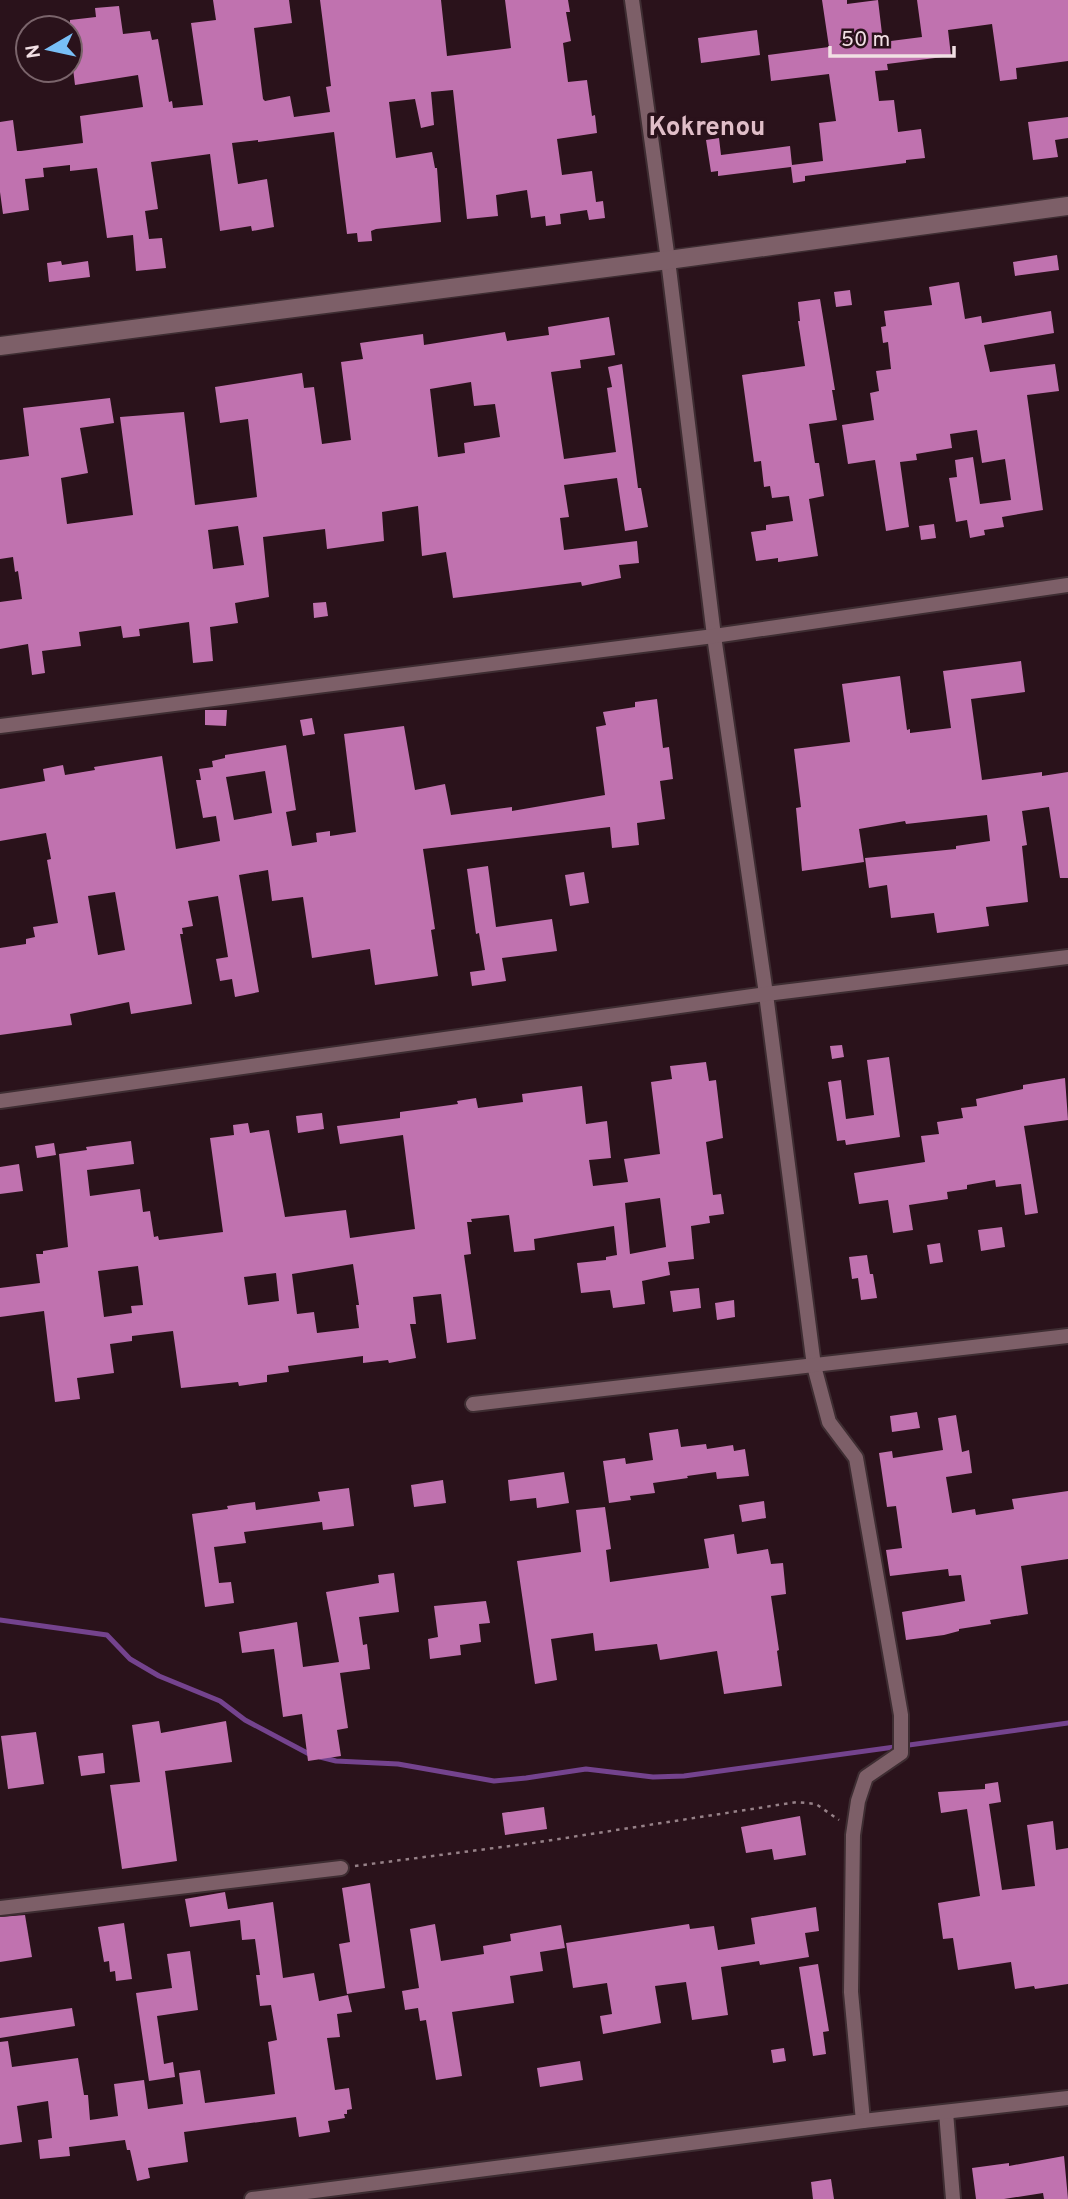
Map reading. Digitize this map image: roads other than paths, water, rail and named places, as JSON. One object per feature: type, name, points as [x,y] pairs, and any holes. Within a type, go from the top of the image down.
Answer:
[{"type":"street","points":[[632,0],[668,260],[714,636],[766,994],[814,1366],[829,1422],[856,1458],[901,1715],[901,1753],[866,1777],[858,1801],[853,1835],[851,1992],[863,2121]]},
{"type":"street","points":[[0,346],[1068,206]]},
{"type":"street","points":[[0,726],[714,636],[1068,585]]},
{"type":"street","points":[[0,1101],[766,994],[1068,957]]},
{"type":"street","points":[[473,1404],[1068,1336]]},
{"type":"street","points":[[0,1908],[341,1868]]},
{"type":"street","points":[[251,2199],[863,2121],[1068,2098]]},
{"type":"street","points":[[946,2112],[953,2199]]},
{"type":"waterway","points":[[0,1620],[107,1635],[130,1659],[159,1676],[220,1701],[245,1720],[311,1755]]},
{"type":"waterway","points":[[320,1757],[336,1761],[398,1764],[494,1781],[586,1769],[653,1777],[684,1776],[1068,1723]]},
{"type":"district","name":"Kokrenou","points":[[707,128]]}]
